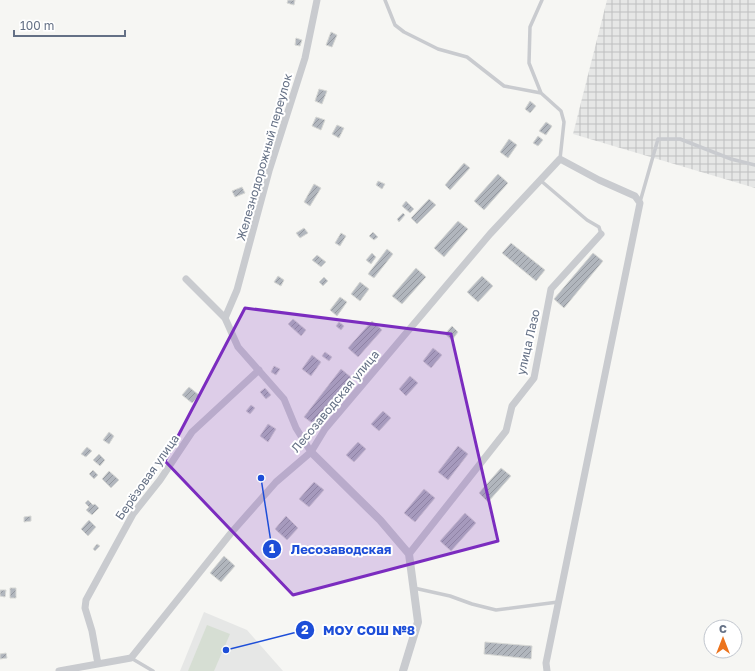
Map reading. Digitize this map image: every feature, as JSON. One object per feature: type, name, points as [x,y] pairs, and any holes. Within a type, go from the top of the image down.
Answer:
[{"type":"street","name":"Железнодорожный переулок","points":[[225,318],[237,290],[269,171],[305,58],[317,0]]},
{"type":"street","points":[[547,671],[546,663],[558,602],[640,203],[635,196],[599,180],[560,159]]},
{"type":"street","name":"Лесозаводская улица","points":[[131,658],[231,533],[276,482],[311,452],[325,429],[490,234],[560,159]]},
{"type":"street","name":"улица Лазо","points":[[409,554],[506,431],[512,406],[534,378],[551,289],[601,234]]},
{"type":"street","points":[[186,279],[225,318],[232,336],[238,346],[284,399],[296,428],[311,452],[380,520],[409,554],[418,622],[403,671]]},
{"type":"street","name":"Берёзовая улица","points":[[98,664],[92,631],[86,613],[86,600],[133,514],[160,480],[192,432],[259,370]]},
{"type":"street","points":[[59,671],[131,658]]},
{"type":"lane","points":[[385,0],[396,25],[404,32],[438,49],[467,57],[504,86],[541,93]]},
{"type":"lane","points":[[542,0],[530,27],[529,63],[541,93],[561,111],[564,122],[560,159]]},
{"type":"lane","points":[[640,203],[658,139],[680,139],[731,159],[755,165]]},
{"type":"lane","points":[[540,180],[587,220],[599,227],[601,234]]},
{"type":"lane","points":[[413,587],[450,596],[472,604],[496,610],[558,602]]},
{"type":"lane","points":[[131,658],[153,671]]},
{"type":"highlighted area","points":[[245,308],[451,334],[498,541],[293,595],[165,461]]},
{"type":"shaded area","points":[[607,0],[755,0],[755,188],[573,134]]},
{"type":"shaded area","points":[[204,612],[247,630],[283,671],[180,671]]},
{"type":"shaded area","points":[[207,625],[230,634],[214,671],[188,671]]},
{"type":"building","points":[[288,0],[295,0],[294,5],[287,3]]},
{"type":"building","points":[[331,32],[337,35],[332,47],[326,45]]},
{"type":"building","points":[[296,38],[302,40],[300,46],[295,45]]},
{"type":"building","points":[[319,89],[327,91],[322,104],[315,101]]},
{"type":"building","points":[[530,101],[536,106],[530,113],[525,109]]},
{"type":"building","points":[[316,117],[325,120],[321,130],[312,126]]},
{"type":"building","points":[[546,122],[552,126],[546,135],[539,131]]},
{"type":"building","points":[[337,125],[344,128],[339,138],[332,134]]},
{"type":"building","points":[[538,136],[543,140],[538,146],[533,143]]},
{"type":"building","points":[[509,139],[517,145],[508,158],[500,152]]},
{"type":"building","points":[[464,163],[470,168],[450,190],[445,185]]},
{"type":"building","points":[[498,174],[508,183],[484,210],[474,201]]},
{"type":"building","points":[[378,181],[385,184],[382,189],[376,185]]},
{"type":"building","points":[[314,184],[321,188],[310,206],[304,202]]},
{"type":"building","points":[[242,187],[245,193],[235,197],[232,191]]},
{"type":"building","points":[[429,199],[436,205],[417,224],[411,218]]},
{"type":"building","points":[[406,201],[414,209],[410,213],[402,206]]},
{"type":"building","points":[[403,213],[405,215],[399,222],[397,219]]},
{"type":"building","points":[[458,221],[468,229],[444,257],[434,248]]},
{"type":"building","points":[[304,228],[308,233],[300,238],[296,233]]},
{"type":"building","points":[[373,232],[378,237],[374,240],[369,236]]},
{"type":"building","points":[[341,233],[346,236],[340,246],[335,243]]},
{"type":"building","points":[[511,243],[545,270],[536,281],[502,253]]},
{"type":"building","points":[[387,249],[393,254],[374,278],[368,274]]},
{"type":"building","points":[[372,253],[376,257],[371,264],[366,260]]},
{"type":"building","points":[[593,253],[603,261],[564,308],[554,299]]},
{"type":"building","points":[[317,255],[326,262],[321,267],[312,260]]},
{"type":"building","points":[[416,268],[426,277],[402,304],[392,296]]},
{"type":"building","points":[[278,276],[284,280],[281,286],[274,282]]},
{"type":"building","points":[[482,276],[493,286],[478,302],[467,292]]},
{"type":"building","points":[[324,277],[328,281],[323,286],[319,282]]},
{"type":"building","points":[[360,282],[369,289],[360,301],[351,294]]},
{"type":"building","points":[[340,297],[347,302],[337,316],[330,310]]},
{"type":"building","points":[[293,319],[306,330],[301,336],[288,324]]},
{"type":"building","points":[[372,321],[382,330],[358,357],[348,348]]},
{"type":"building","points":[[339,322],[344,326],[341,330],[336,326]]},
{"type":"building","points":[[452,326],[458,332],[452,340],[445,334]]},
{"type":"building","points":[[433,348],[442,355],[431,368],[423,361]]},
{"type":"building","points":[[325,352],[332,357],[329,361],[322,356]]},
{"type":"building","points":[[312,355],[321,362],[311,376],[302,369]]},
{"type":"building","points":[[274,366],[280,369],[276,375],[271,372]]},
{"type":"building","points":[[341,369],[352,378],[315,425],[304,417]]},
{"type":"building","points":[[410,376],[418,383],[406,396],[399,389]]},
{"type":"building","points":[[189,387],[199,395],[192,403],[182,395]]},
{"type":"building","points":[[265,388],[271,395],[266,399],[260,392]]},
{"type":"building","points":[[251,405],[255,408],[250,414],[246,411]]},
{"type":"building","points":[[383,411],[391,418],[379,431],[371,424]]},
{"type":"building","points":[[268,424],[276,429],[268,442],[260,436]]},
{"type":"building","points":[[109,432],[114,436],[109,444],[103,440]]},
{"type":"building","points":[[358,442],[366,449],[354,462],[346,455]]},
{"type":"building","points":[[458,446],[468,454],[448,480],[438,472]]},
{"type":"building","points":[[87,447],[92,451],[86,457],[81,454]]},
{"type":"building","points":[[99,454],[105,460],[100,466],[93,460]]},
{"type":"building","points":[[501,468],[511,476],[488,502],[479,493]]},
{"type":"building","points":[[93,470],[98,475],[94,479],[89,474]]},
{"type":"building","points":[[109,471],[119,480],[111,488],[102,479]]},
{"type":"building","points":[[314,482],[324,490],[309,507],[299,499]]},
{"type":"building","points":[[424,489],[435,498],[415,522],[404,513]]},
{"type":"building","points":[[88,500],[99,508],[92,515],[86,510],[89,507],[85,503]]},
{"type":"building","points":[[465,513],[476,523],[451,551],[440,541]]},
{"type":"building","points":[[31,516],[31,521],[24,522],[24,517]]},
{"type":"building","points":[[286,516],[298,528],[287,540],[275,529]]},
{"type":"building","points":[[89,520],[96,527],[88,536],[81,529]]},
{"type":"building","points":[[97,544],[100,546],[95,551],[93,549]]},
{"type":"building","points":[[224,556],[235,566],[221,582],[210,573]]},
{"type":"building","points":[[10,588],[16,588],[16,598],[10,598]]},
{"type":"building","points":[[0,590],[6,590],[5,597],[0,596]]},
{"type":"building","points":[[485,642],[532,646],[531,659],[484,654]]},
{"type":"building","points":[[6,653],[7,658],[0,659],[0,654]]},
{"type":"place","name":"Лесозаводская","points":[[261,478]]},
{"type":"place","name":"МОУ СОШ №8","points":[[226,650]]}]
